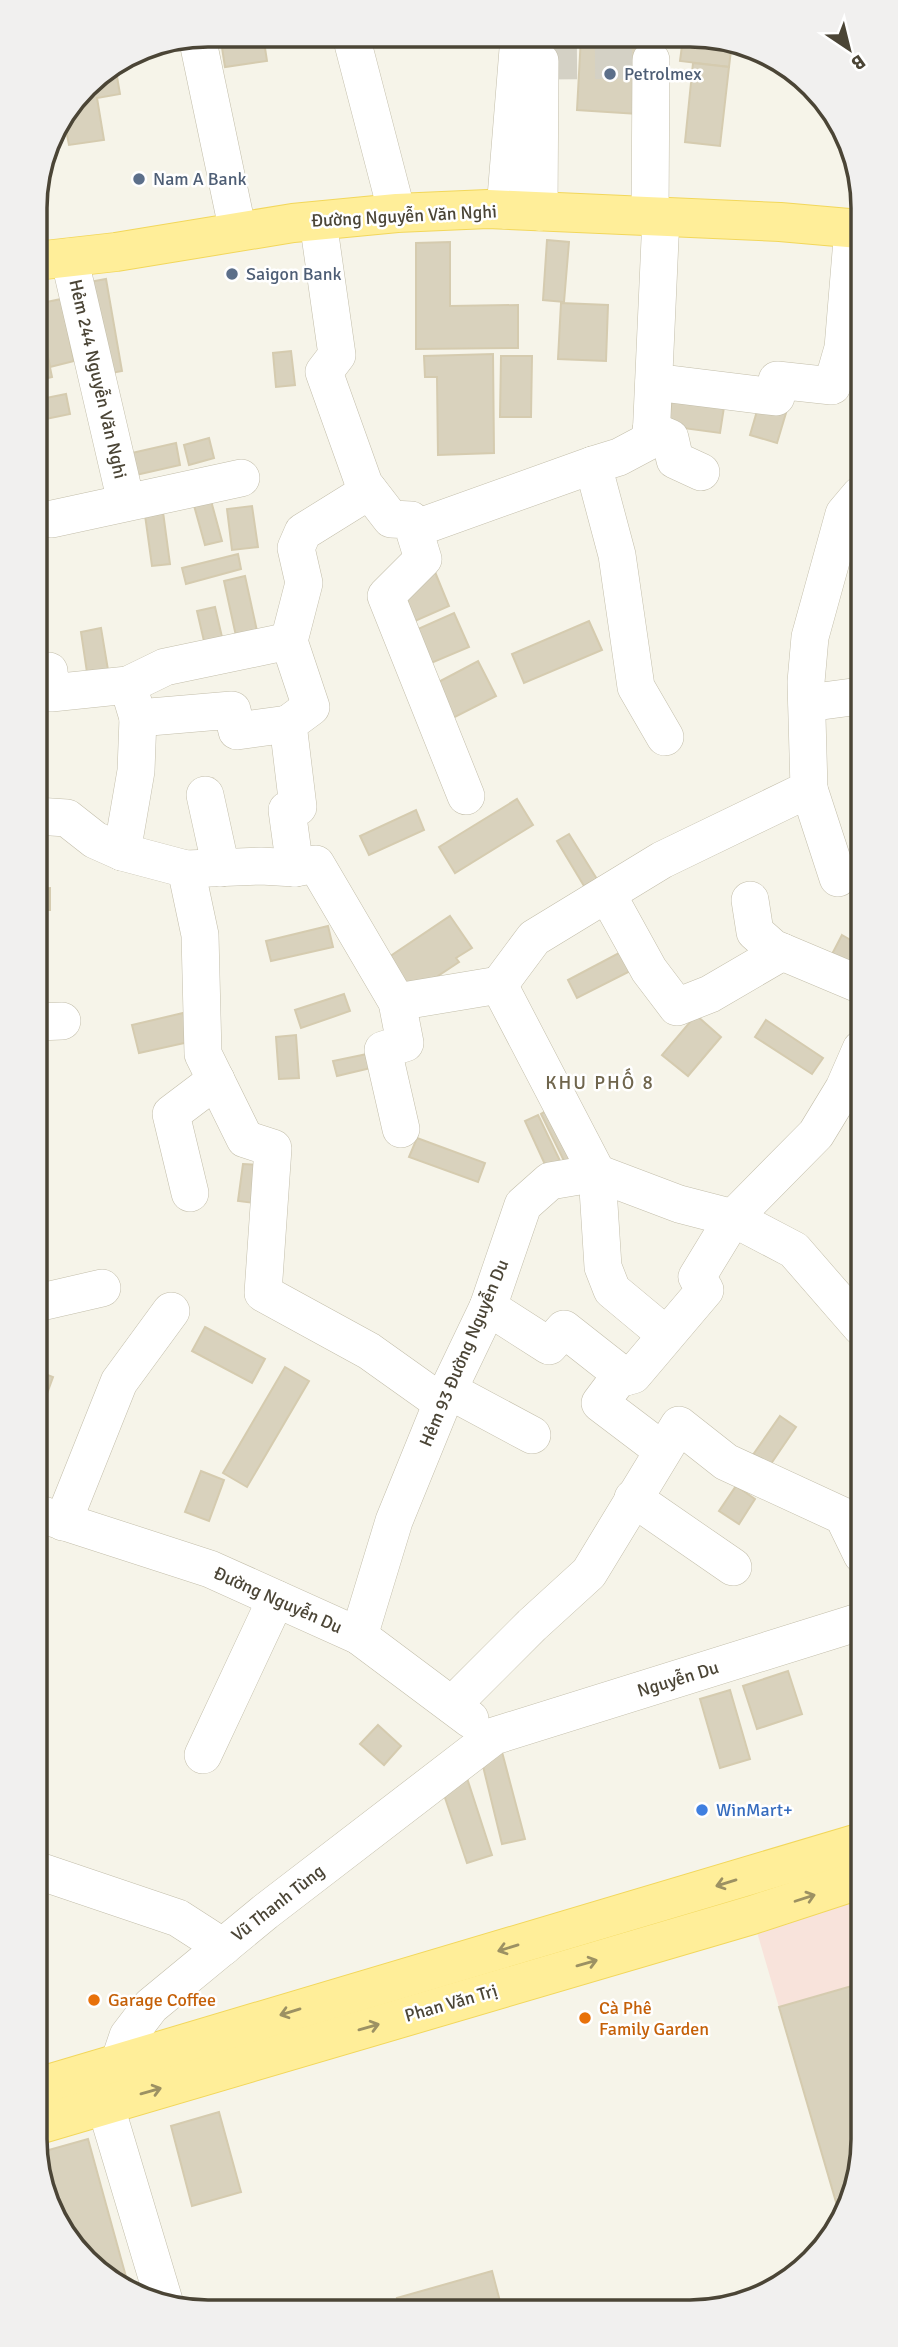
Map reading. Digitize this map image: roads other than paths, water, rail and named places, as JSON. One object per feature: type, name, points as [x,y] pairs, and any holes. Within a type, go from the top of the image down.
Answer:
[{"type":"main road","name":"Đường Nguyễn Văn Nghi","points":[[52,259],[318,221],[397,213],[522,211],[851,229]]},
{"type":"main road","name":"Phan Văn Trị","points":[[47,2084],[850,1862]]},
{"type":"main road","name":"Phan Văn Trị","points":[[47,2122],[739,1919],[850,1864]]},
{"type":"street","points":[[354,47],[397,213]]},
{"type":"street","points":[[199,48],[239,232]]},
{"type":"street","points":[[522,211],[529,49]]},
{"type":"street","points":[[414,529],[619,457],[651,440],[656,217],[651,60]]},
{"type":"street","points":[[318,221],[338,355],[324,372],[364,484],[391,519],[411,520],[424,559],[386,596],[466,796]]},
{"type":"street","name":"Hẻm 244 Nguyễn Văn Nghi","points":[[52,259],[126,502]]},
{"type":"street","points":[[654,382],[776,397],[777,380],[832,386],[844,348],[851,279]]},
{"type":"street","points":[[651,430],[670,438],[675,460],[701,472]]},
{"type":"street","points":[[593,465],[617,555],[636,687],[666,737]]},
{"type":"street","name":"Hẻm 244 Nguyễn Văn Nghi","points":[[52,519],[241,478]]},
{"type":"street","points":[[48,671],[51,693],[232,710],[237,731],[288,724],[311,707],[289,641],[304,583],[296,548],[303,532],[369,491]]},
{"type":"street","points":[[838,878],[809,789],[807,703],[810,637],[844,514],[851,506]]},
{"type":"street","points":[[122,852],[136,771],[133,702],[165,667],[289,641]]},
{"type":"street","points":[[807,703],[851,697]]},
{"type":"street","points":[[288,724],[298,807],[287,810],[295,868]]},
{"type":"street","points":[[397,1002],[499,985],[534,938],[662,860],[809,789]]},
{"type":"street","points":[[205,795],[200,935],[203,1054],[245,1139],[273,1148],[263,1293],[369,1351],[445,1397],[532,1435]]},
{"type":"street","points":[[48,817],[67,818],[96,840],[122,852],[204,869],[261,866],[295,868],[316,864],[397,1002],[405,1044],[383,1050],[401,1129]]},
{"type":"street","points":[[607,894],[649,970],[677,1007],[710,994],[782,952]]},
{"type":"street","points":[[750,900],[755,932],[773,948],[851,981]]},
{"type":"street","points":[[499,985],[597,1173],[603,1267],[612,1290],[666,1335]]},
{"type":"street","points":[[190,1193],[170,1114],[216,1080]]},
{"type":"street","points":[[850,1531],[843,1516],[600,1403],[618,1379],[633,1374],[705,1290],[697,1277],[733,1218],[851,1100]]},
{"type":"street","points":[[597,1173],[679,1204],[733,1218],[794,1250],[850,1315]]},
{"type":"street","name":"Hẻm 93 Đường Nguyễn Du","points":[[359,1636],[394,1521],[445,1397],[488,1307],[523,1205],[550,1181],[597,1173]]},
{"type":"street","points":[[47,1300],[102,1287]]},
{"type":"street","points":[[488,1307],[549,1346],[564,1329],[625,1377]]},
{"type":"street","points":[[50,1518],[119,1382],[171,1311]]},
{"type":"street","points":[[452,1705],[532,1625],[589,1573],[671,1438]]},
{"type":"street","points":[[633,1498],[733,1567]]},
{"type":"street","name":"Đường Nguyễn Du","points":[[50,1518],[210,1569],[359,1636],[494,1736]]},
{"type":"street","points":[[203,1755],[276,1599]]},
{"type":"street","name":"Nguyễn Du","points":[[494,1736],[850,1625]]},
{"type":"street","name":"Vũ Thanh Tùng","points":[[105,2104],[128,2036],[151,2006],[265,1912],[494,1736]]},
{"type":"street","points":[[47,1874],[178,1918],[223,1947]]},
{"type":"street","points":[[105,2104],[162,2293]]},
{"type":"tunnel","points":[[540,61],[651,60]]},
{"type":"place","name":"Petrolmex","points":[[610,74]]},
{"type":"place","name":"Nam A Bank","points":[[139,179]]},
{"type":"place","name":"Saigon Bank","points":[[232,274]]},
{"type":"place","name":"WinMart+","points":[[702,1810]]},
{"type":"place","name":"Garage Coffee","points":[[94,2000]]},
{"type":"place","name":"Cà Phê Family Garden","points":[[585,2018]]},
{"type":"district","name":"KHU PHỐ 8","points":[[600,1082]]}]
